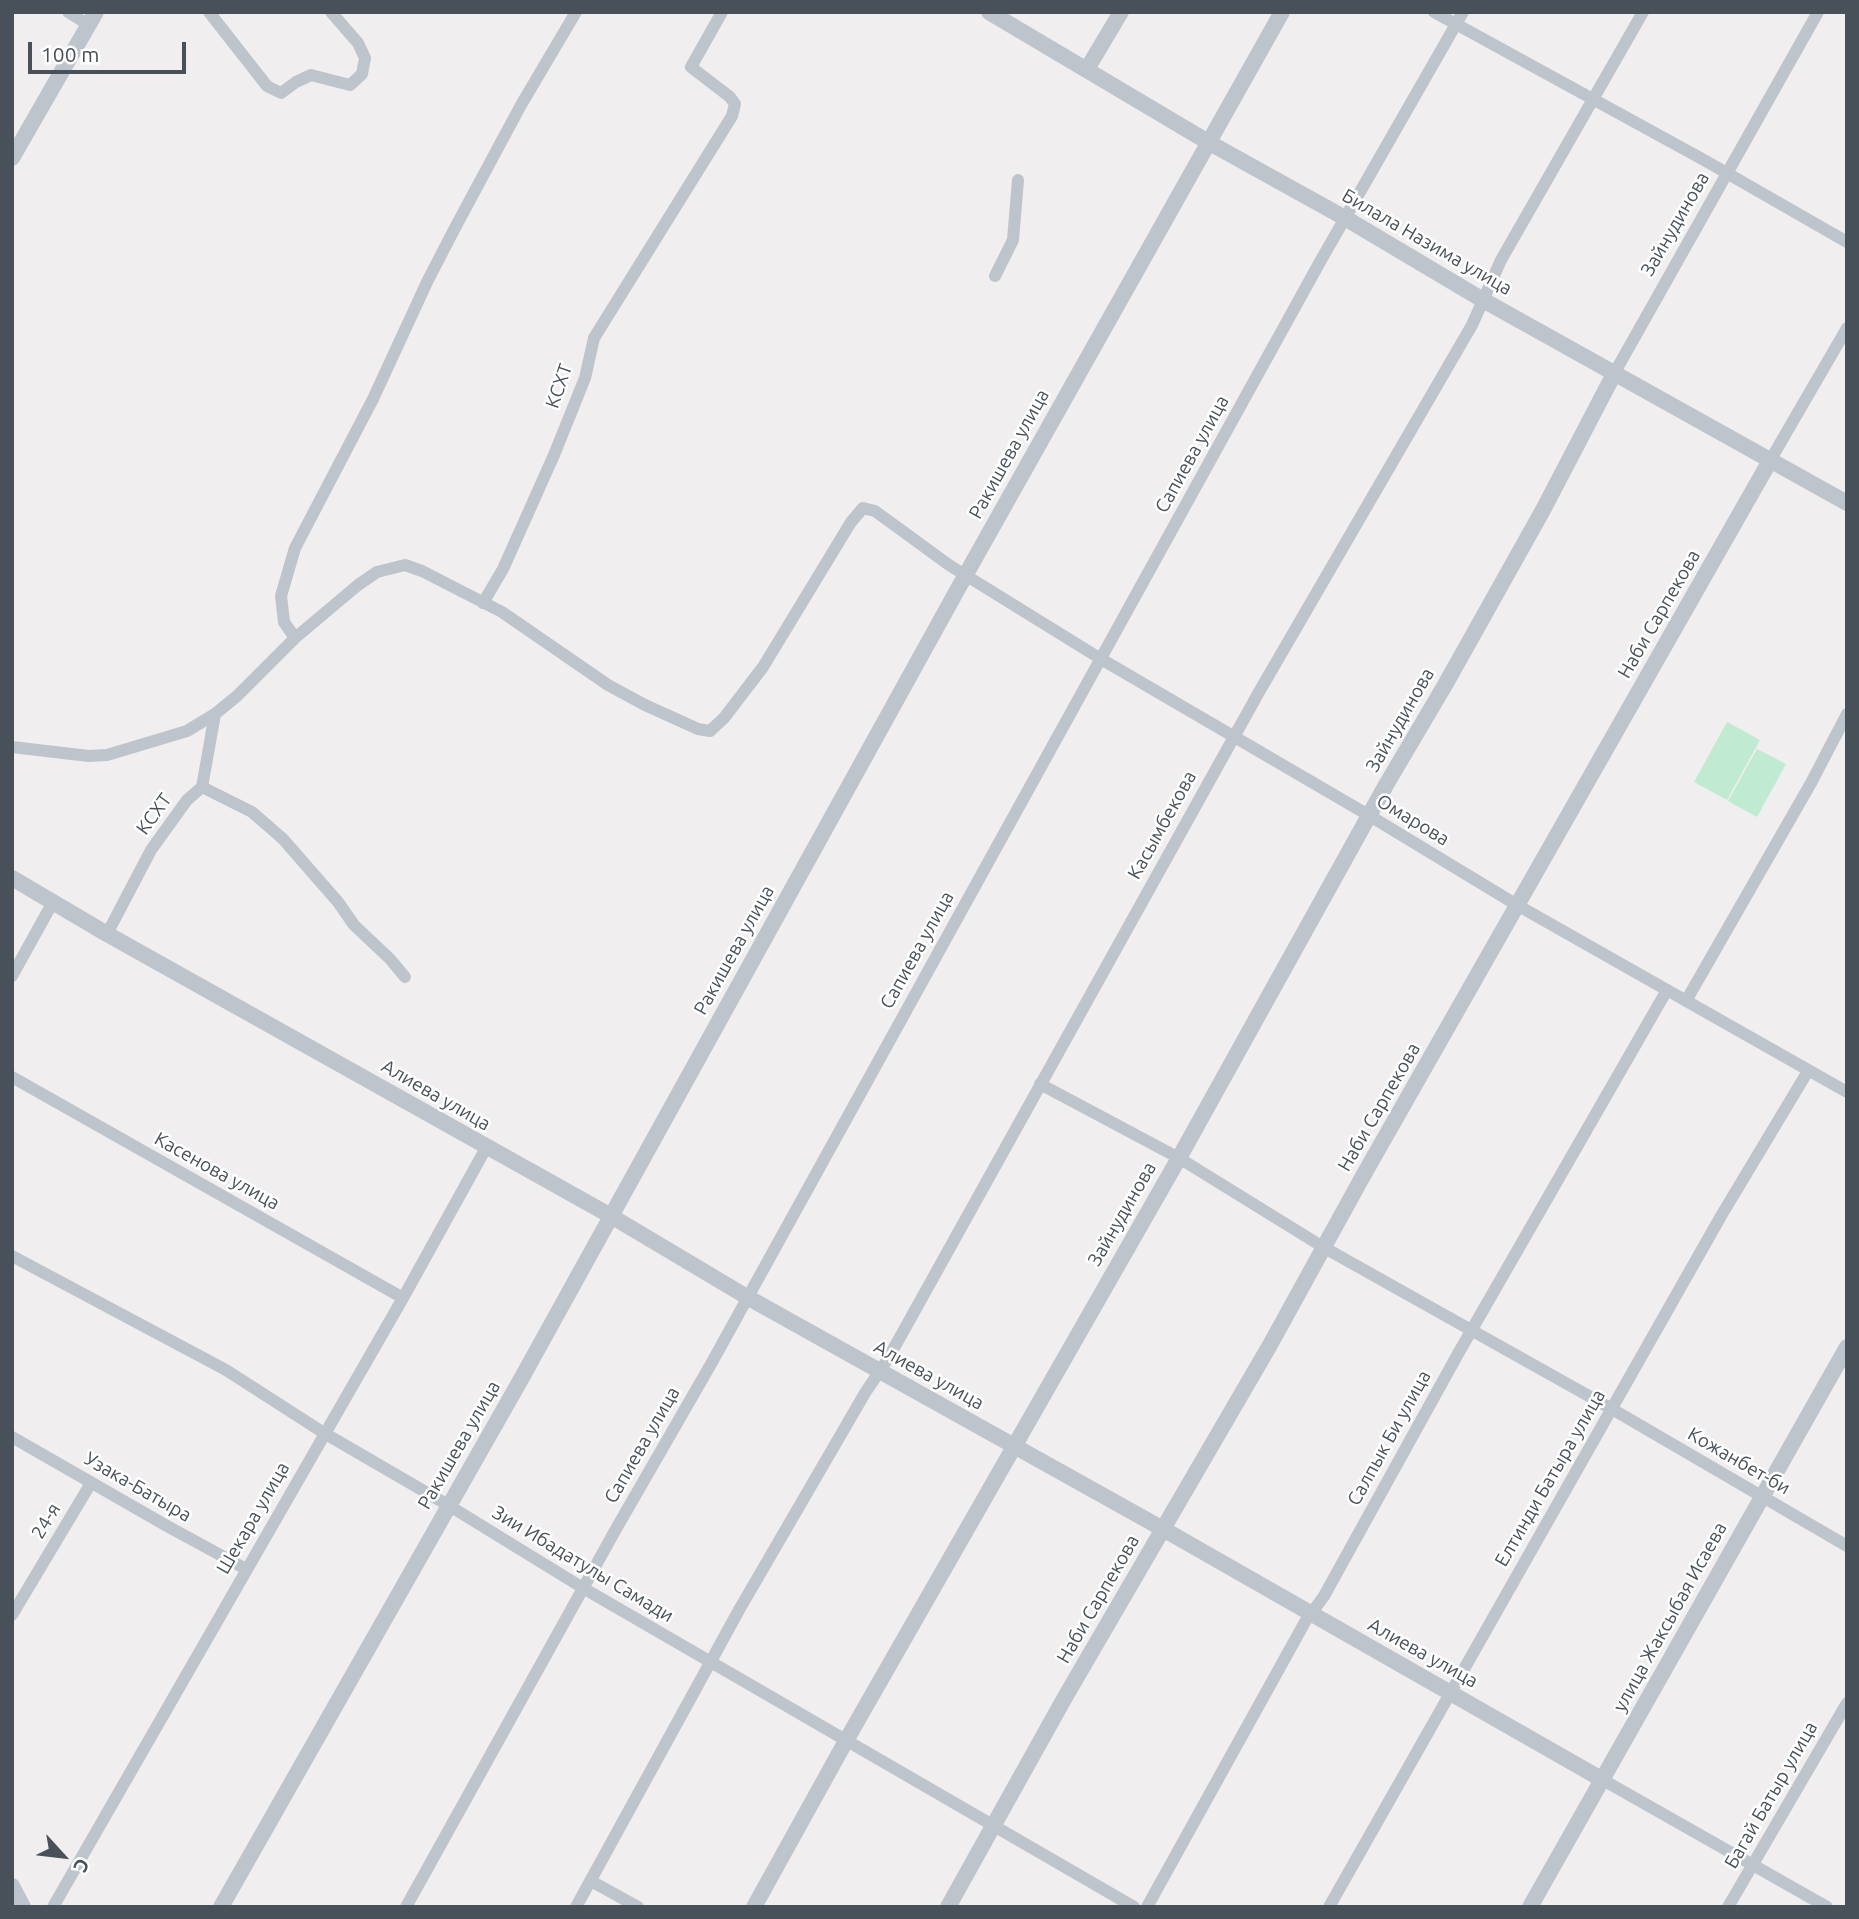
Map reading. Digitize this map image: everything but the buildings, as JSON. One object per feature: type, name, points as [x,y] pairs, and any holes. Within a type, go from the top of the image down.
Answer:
[{"type":"street","points":[[12,158],[93,18],[68,12]]},
{"type":"street","points":[[209,12],[267,86],[281,93],[312,75],[350,85],[362,74],[365,58],[358,43],[331,12]]},
{"type":"street","points":[[295,638],[284,622],[281,596],[295,548],[373,399],[456,226],[521,105],[576,12]]},
{"type":"street","name":"КСХТ","points":[[483,603],[503,569],[554,455],[585,378],[594,338],[732,116],[735,104],[730,97],[691,67],[722,12]]},
{"type":"street","name":"Билала Назима улица","points":[[989,12],[1483,300],[1847,503]]},
{"type":"street","points":[[1087,69],[1121,12]]},
{"type":"street","name":"Ракишева улица","points":[[221,1907],[349,1684],[1282,12]]},
{"type":"street","points":[[1434,12],[1460,18],[1593,99],[1847,242]]},
{"type":"street","name":"Касымбекова","points":[[576,1907],[763,1569],[896,1345],[1362,511],[1472,325],[1501,260],[1643,12]]},
{"type":"street","name":"Зайнудинова","points":[[754,1907],[1543,510],[1615,372],[1818,12]]},
{"type":"street","name":"Сапиева улица","points":[[406,1907],[1345,218],[1460,18]]},
{"type":"street","points":[[995,276],[1013,240],[1018,180]]},
{"type":"street","name":"Наби Сарпекова","points":[[948,1907],[1847,328]]},
{"type":"street","name":"Омарова","points":[[483,603],[512,619],[608,685],[698,729],[710,731],[724,718],[763,667],[851,522],[863,508],[876,511],[965,576],[1101,659],[1517,905],[1847,1092]]},
{"type":"street","points":[[12,747],[89,756],[107,755],[187,731],[215,714],[237,696],[295,638],[377,572],[405,565],[483,603]]},
{"type":"street","points":[[215,714],[202,788],[252,812],[283,839],[338,902],[354,925],[405,977]]},
{"type":"street","points":[[1686,1001],[1811,783],[1847,714]]},
{"type":"street","name":"КСХТ","points":[[107,934],[151,850],[187,800],[202,788]]},
{"type":"street","name":"Алиева улица","points":[[12,878],[1827,1907]]},
{"type":"street","points":[[12,976],[53,902]]},
{"type":"street","name":"Салпык Би улица","points":[[1147,1907],[1214,1783],[1324,1596],[1472,1329],[1667,990]]},
{"type":"street","name":"Елтинди Батыра улица","points":[[1329,1907],[1449,1691],[1721,1216],[1808,1070]]},
{"type":"street","name":"Касенова улица","points":[[12,1077],[403,1298]]},
{"type":"street","name":"Кожанбет-би","points":[[1040,1084],[1179,1158],[1323,1247],[1472,1329],[1847,1546]]},
{"type":"street","name":"Шекара улица","points":[[53,1907],[403,1298],[486,1148]]},
{"type":"street","name":"Зии Ибадатулы Самади","points":[[12,1256],[226,1370],[324,1433],[583,1588],[1134,1907]]},
{"type":"street","name":"улица Жаксыбая Исаева","points":[[1530,1907],[1847,1347]]},
{"type":"street","name":"Узака-Батыра","points":[[12,1437],[246,1569]]},
{"type":"street","name":"24-я","points":[[12,1615],[90,1483]]},
{"type":"street","name":"Багай Батыр улица","points":[[1728,1907],[1847,1703]]},
{"type":"street","points":[[591,1881],[638,1907]]},
{"type":"street","points":[[12,1886],[23,1907]]},
{"type":"green space","points":[[1727,722],[1760,740],[1727,800],[1694,782]]},
{"type":"green space","points":[[1757,749],[1786,764],[1757,817],[1728,801]]}]
